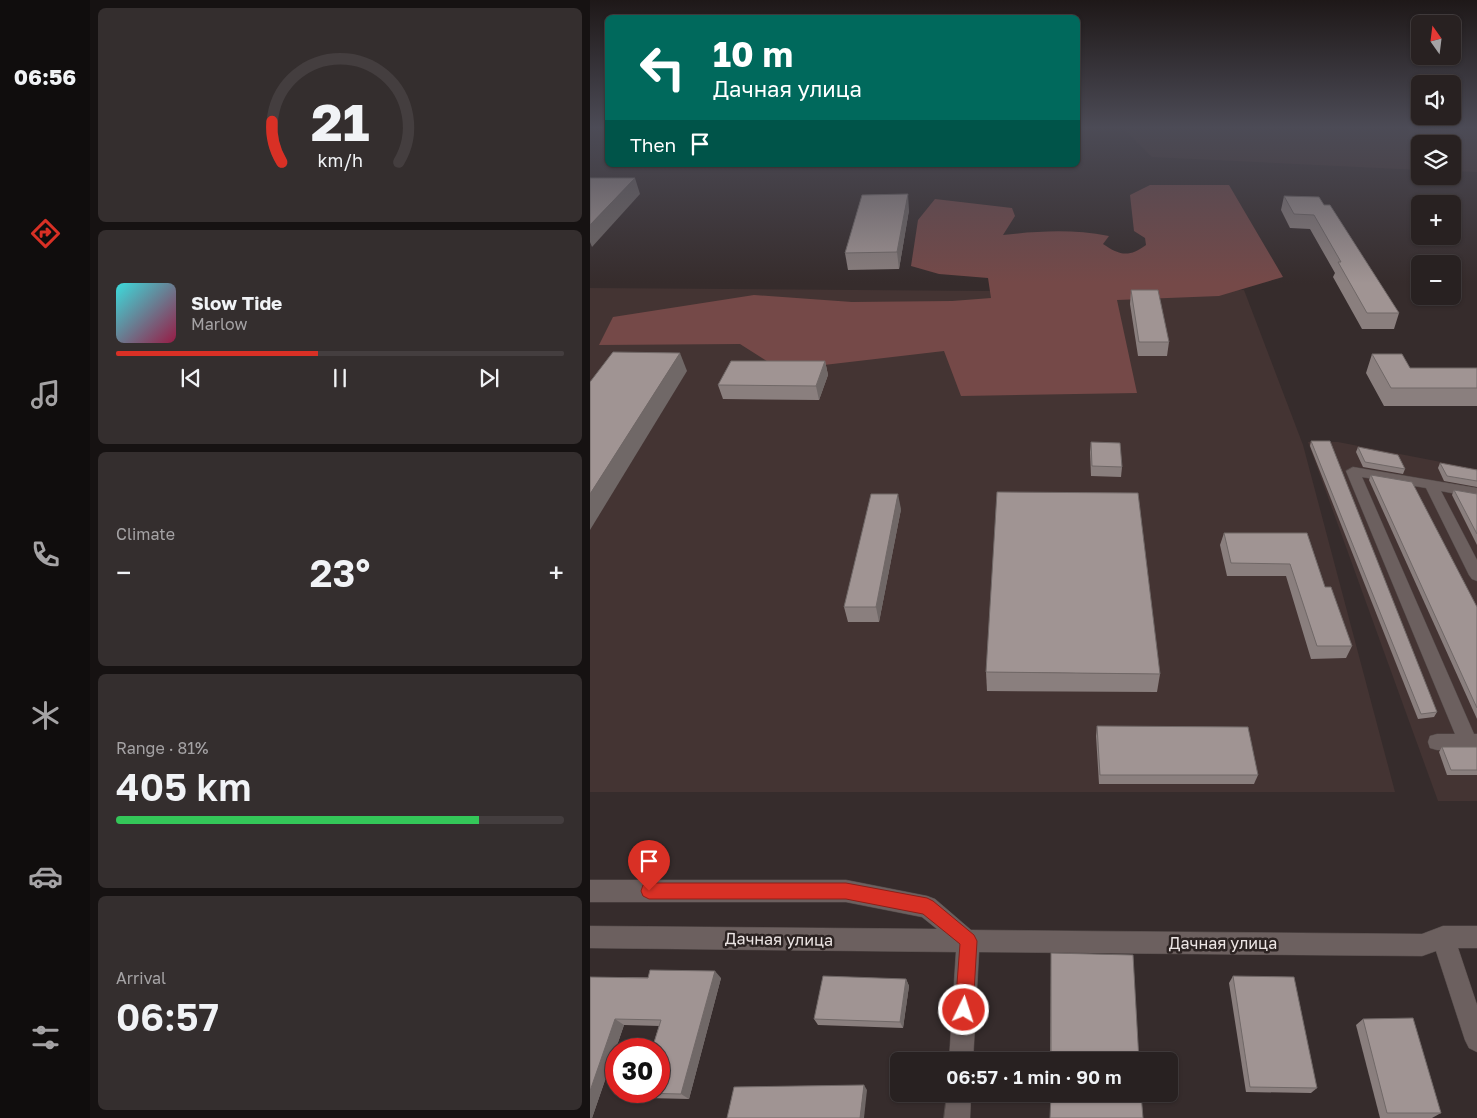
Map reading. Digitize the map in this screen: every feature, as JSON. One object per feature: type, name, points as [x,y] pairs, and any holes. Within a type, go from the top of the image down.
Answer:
[{"type":"street","points":[[1437,742],[1472,742],[1353,471],[1477,493]]},
{"type":"street","points":[[1432,485],[1477,575]]},
{"type":"street","points":[[590,890],[846,891],[927,907],[968,941],[962,1052]]},
{"type":"street","name":"Дачная улица","points":[[590,937],[1422,944],[1443,937],[1477,937]]},
{"type":"street","points":[[1443,937],[1477,1040]]},
{"type":"street","points":[[957,1118],[958,1102]]},
{"type":"shaded area","points":[[1150,185],[1229,185],[1283,277],[1219,296],[1117,300],[1137,393],[961,396],[944,351],[781,370],[740,344],[599,345],[613,317],[754,295],[852,302],[952,301],[991,298],[988,278],[939,274],[911,266],[918,220],[935,199],[1012,208],[1015,216],[1003,235],[1056,231],[1109,236],[1103,244],[1124,254],[1134,252],[1146,245],[1145,238],[1134,231],[1130,195]]},
{"type":"shaded area","points":[[590,288],[1131,292],[1244,290],[1303,445],[1395,792],[590,792]]},
{"type":"shaded area","points":[[1308,442],[1338,442],[1477,469],[1477,801],[1438,801]]},
{"type":"building","points":[[590,178],[635,178],[590,225]]},
{"type":"building","points":[[908,194],[897,252],[845,253],[862,195]]},
{"type":"building","points":[[1284,196],[1319,197],[1324,205],[1330,205],[1399,313],[1367,313],[1314,215],[1294,214]]},
{"type":"building","points":[[1131,290],[1158,290],[1169,342],[1139,342]]},
{"type":"building","points":[[613,352],[680,353],[590,494],[590,382]]},
{"type":"building","points":[[1372,354],[1402,354],[1410,368],[1477,368],[1477,388],[1391,388]]},
{"type":"building","points":[[731,361],[825,361],[816,386],[718,385]]},
{"type":"building","points":[[1311,441],[1330,441],[1437,712],[1421,714]]},
{"type":"building","points":[[1091,442],[1120,443],[1122,467],[1092,466]]},
{"type":"building","points":[[1358,447],[1398,455],[1405,469],[1365,462]]},
{"type":"building","points":[[1440,463],[1477,470],[1477,481],[1447,476]]},
{"type":"building","points":[[1371,475],[1412,482],[1477,607],[1477,708]]},
{"type":"building","points":[[1454,490],[1477,494],[1477,534]]},
{"type":"building","points":[[997,492],[1138,493],[1160,674],[986,672]]},
{"type":"building","points":[[871,494],[898,494],[876,607],[844,607]]},
{"type":"building","points":[[1224,533],[1307,533],[1325,587],[1331,587],[1352,646],[1317,646],[1290,564],[1231,563]]},
{"type":"building","points":[[1097,726],[1248,727],[1258,775],[1100,775]]},
{"type":"building","points":[[1442,747],[1477,747],[1477,770],[1451,770]]},
{"type":"building","points":[[1051,953],[1133,955],[1138,1052],[1051,1052]]},
{"type":"building","points":[[650,970],[715,971],[681,1094],[670,1094],[670,1038],[655,1038],[661,1020],[615,1019],[608,1038],[605,1038],[605,1048],[590,1091],[590,977],[648,978]]},
{"type":"building","points":[[823,976],[906,979],[900,1022],[814,1019]]},
{"type":"building","points":[[1233,976],[1294,977],[1317,1088],[1250,1087]]},
{"type":"building","points":[[1413,1018],[1441,1113],[1387,1113],[1363,1019]]},
{"type":"building","points":[[864,1085],[860,1118],[727,1118],[734,1087]]},
{"type":"building","points":[[1051,1102],[1142,1102],[1143,1118],[1050,1118]]},
{"type":"route","points":[[649,891],[846,891],[927,907],[968,941],[964,1010]]}]
